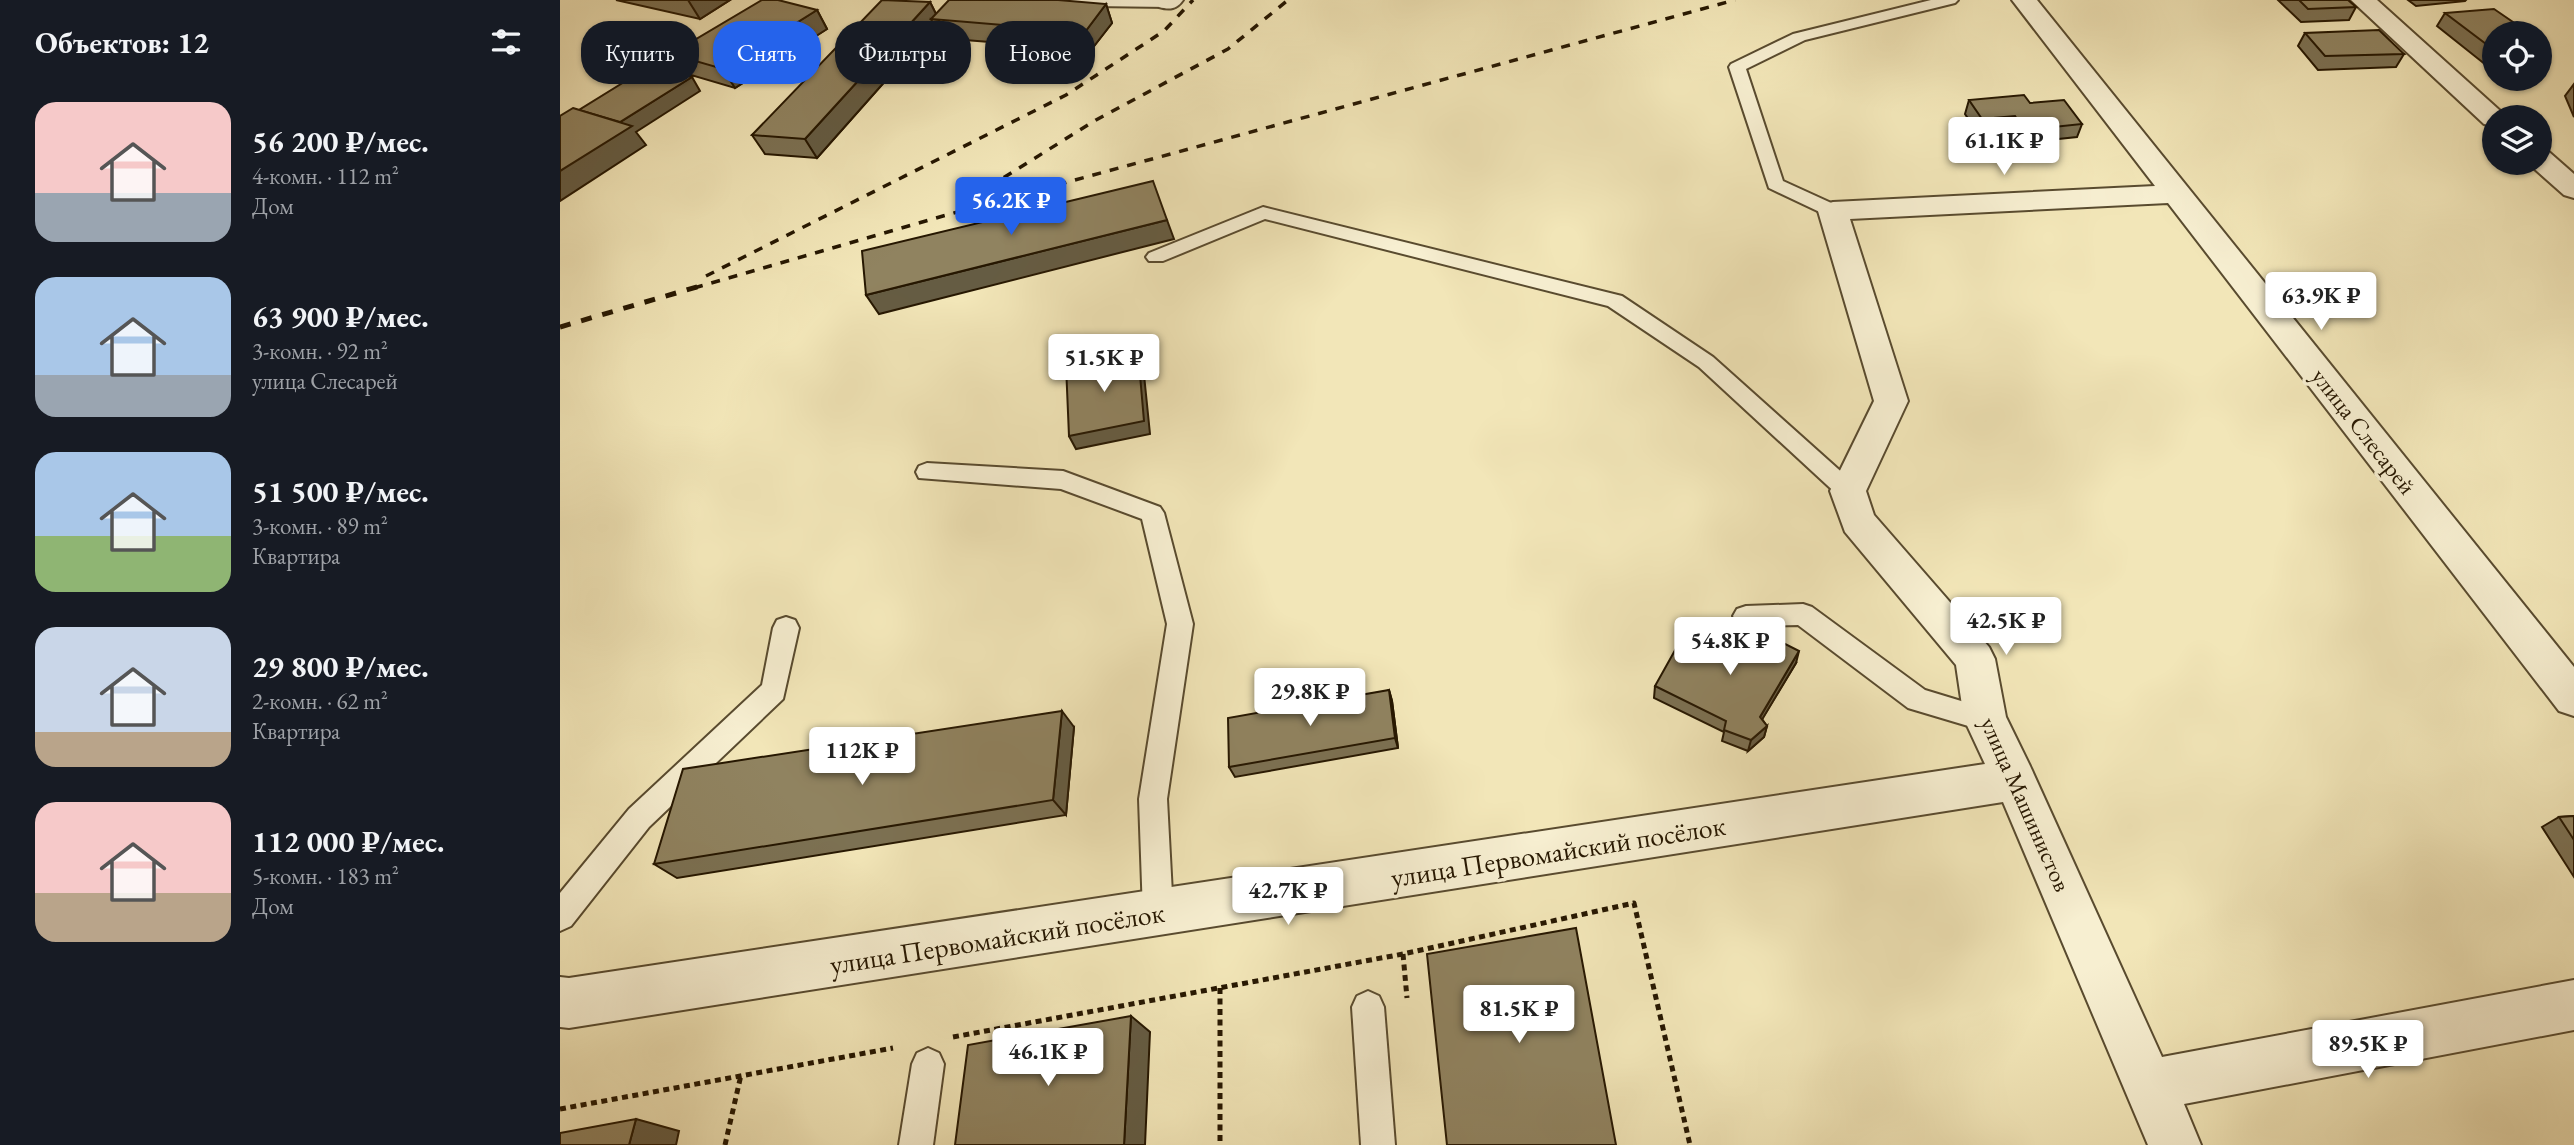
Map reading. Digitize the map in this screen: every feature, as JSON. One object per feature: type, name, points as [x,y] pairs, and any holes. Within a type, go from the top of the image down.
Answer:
[{"type":"street","name":"улица Слесарей","points":[[2024,0],[2574,698]]},
{"type":"street","points":[[2363,0],[2482,106]]},
{"type":"street","points":[[2552,170],[2574,190]]},
{"type":"street","points":[[1848,491],[1891,401],[1833,211],[2177,194]]},
{"type":"street","name":"улица Машинистов","points":[[1848,491],[1858,522],[1975,659],[1985,719],[2015,780],[2175,1145]]},
{"type":"street","name":"улица Первомайский посёлок","points":[[560,1002],[569,1003],[2015,780]]},
{"type":"street","points":[[2148,1085],[2574,1005]]},
{"type":"lane","points":[[1012,0],[1169,1]]},
{"type":"lane","points":[[1833,211],[1775,184],[1737,67],[1799,37],[1950,0]]},
{"type":"lane","points":[[1156,257],[1263,213],[1615,301],[1706,362],[1848,491]]},
{"type":"lane","points":[[927,472],[1063,480],[1153,513],[1180,624],[1153,799],[1158,913]]},
{"type":"lane","points":[[1746,616],[1803,614],[1917,699],[1985,719]]},
{"type":"lane","points":[[560,916],[639,818],[774,691],[786,628]]},
{"type":"lane","points":[[1368,1007],[1378,1145]]},
{"type":"lane","points":[[916,1145],[933,1052]]},
{"type":"path","points":[[933,1052],[1220,988],[1403,954],[1634,903],[1690,1145]]},
{"type":"path","points":[[1220,988],[1220,1145]]},
{"type":"path","points":[[560,1109],[899,1046]]},
{"type":"path","points":[[725,1145],[741,1075]]},
{"type":"building","points":[[762,0],[778,0],[817,10],[799,21],[727,21]]},
{"type":"building","points":[[882,0],[930,2],[913,21],[862,21]]},
{"type":"building","points":[[949,0],[1058,0],[1106,4],[1093,21],[985,21],[985,24],[931,19]]},
{"type":"building","points":[[2299,0],[2348,0],[2356,7],[2308,9]]},
{"type":"building","points":[[2494,9],[2512,21],[2482,21],[2482,41],[2445,13]]},
{"type":"building","points":[[713,29],[713,66],[699,62],[699,37]]},
{"type":"building","points":[[2379,30],[2404,54],[2325,56],[2305,33]]},
{"type":"building","points":[[835,49],[835,84],[855,84],[805,139],[752,135],[801,84],[821,84],[821,63]]},
{"type":"building","points":[[621,84],[681,84],[620,122],[579,110]]},
{"type":"building","points":[[2024,95],[2030,103],[2064,100],[2082,124],[2024,130],[2015,116],[1982,119],[1969,100]]},
{"type":"building","points":[[573,108],[632,126],[560,171],[560,116]]},
{"type":"building","points":[[1153,181],[1167,220],[866,295],[862,251]]},
{"type":"building","points":[[1138,352],[1144,421],[1069,436],[1066,365]]},
{"type":"building","points":[[1756,629],[1799,651],[1760,717],[1767,726],[1751,740],[1724,730],[1726,721],[1655,686],[1678,645]]},
{"type":"building","points":[[1389,690],[1395,738],[1229,767],[1228,718]]},
{"type":"building","points":[[1062,711],[1053,800],[654,864],[683,769]]},
{"type":"building","points":[[2574,816],[2574,840],[2559,817]]},
{"type":"building","points":[[1576,928],[1616,1145],[1447,1145],[1427,954]]},
{"type":"building","points":[[1131,1016],[1124,1145],[955,1145],[968,1045]]},
{"type":"building","points":[[636,1119],[629,1145],[560,1145],[560,1133]]},
{"type":"railway","points":[[706,276],[1066,95],[1164,31],[1193,0]]},
{"type":"railway","points":[[958,206],[1096,120],[1228,49],[1288,0]]},
{"type":"railway","points":[[694,288],[943,216],[1735,0]]},
{"type":"railway","points":[[560,327],[700,286]]}]
